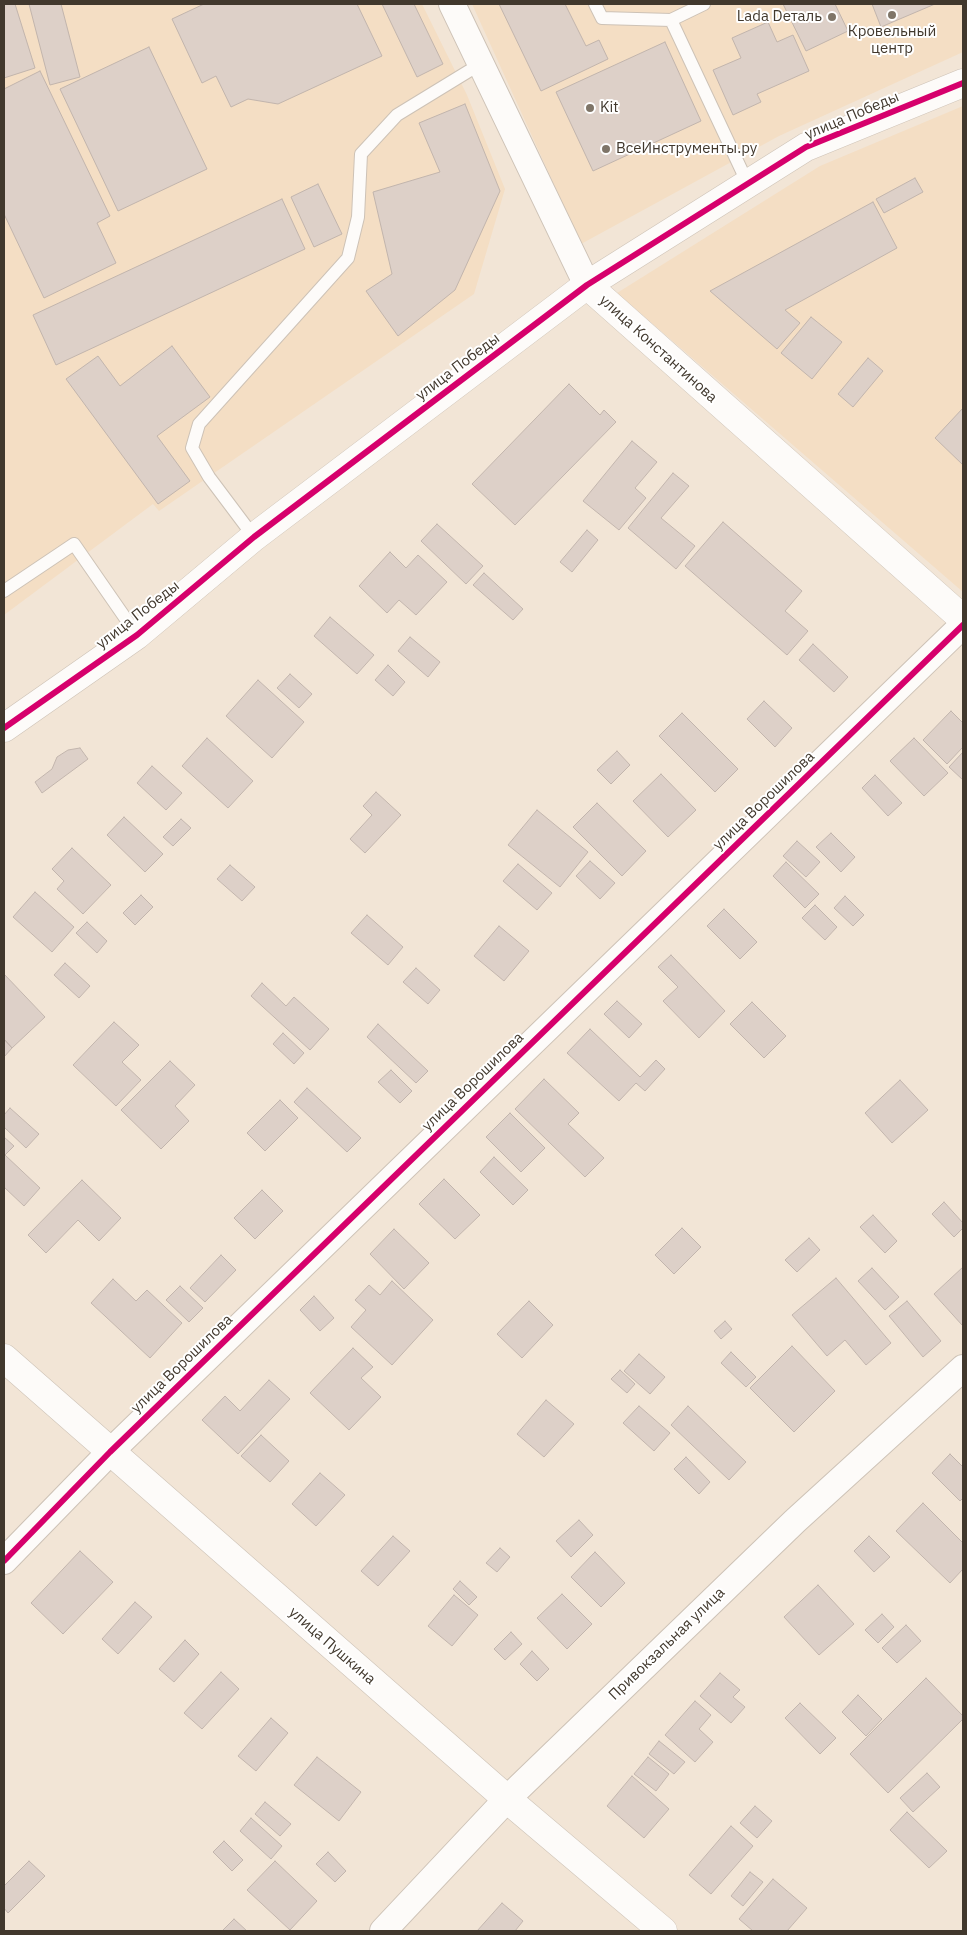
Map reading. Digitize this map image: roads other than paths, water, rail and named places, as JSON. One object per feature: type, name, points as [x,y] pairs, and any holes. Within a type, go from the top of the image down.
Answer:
[{"type":"street","name":"улица Константинова","points":[[452,4],[587,285],[963,619]]},
{"type":"street","name":"улица Победы","points":[[4,728],[138,635],[254,537],[587,285],[806,148],[963,83]]},
{"type":"street","name":"улица Ворошилова","points":[[4,1561],[110,1452],[963,625]]},
{"type":"street","name":"улица Пушкина","points":[[4,1358],[507,1799],[663,1931]]},
{"type":"street","name":"Привокзальная улица","points":[[383,1931],[507,1799],[794,1520],[963,1368]]},
{"type":"lane","points":[[595,4],[602,18],[671,20],[704,4]]},
{"type":"lane","points":[[671,20],[748,184]]},
{"type":"lane","points":[[254,537],[209,477],[192,448],[199,424],[348,258],[358,217],[361,154],[397,115],[482,63]]},
{"type":"lane","points":[[4,591],[74,544],[138,635]]},
{"type":"place","name":"Кровельный центр","points":[[892,15]]},
{"type":"place","name":"Lada Dеталь","points":[[832,17]]},
{"type":"place","name":"Kit","points":[[590,108]]},
{"type":"place","name":"ВсеИнструменты.ру","points":[[606,149]]}]
